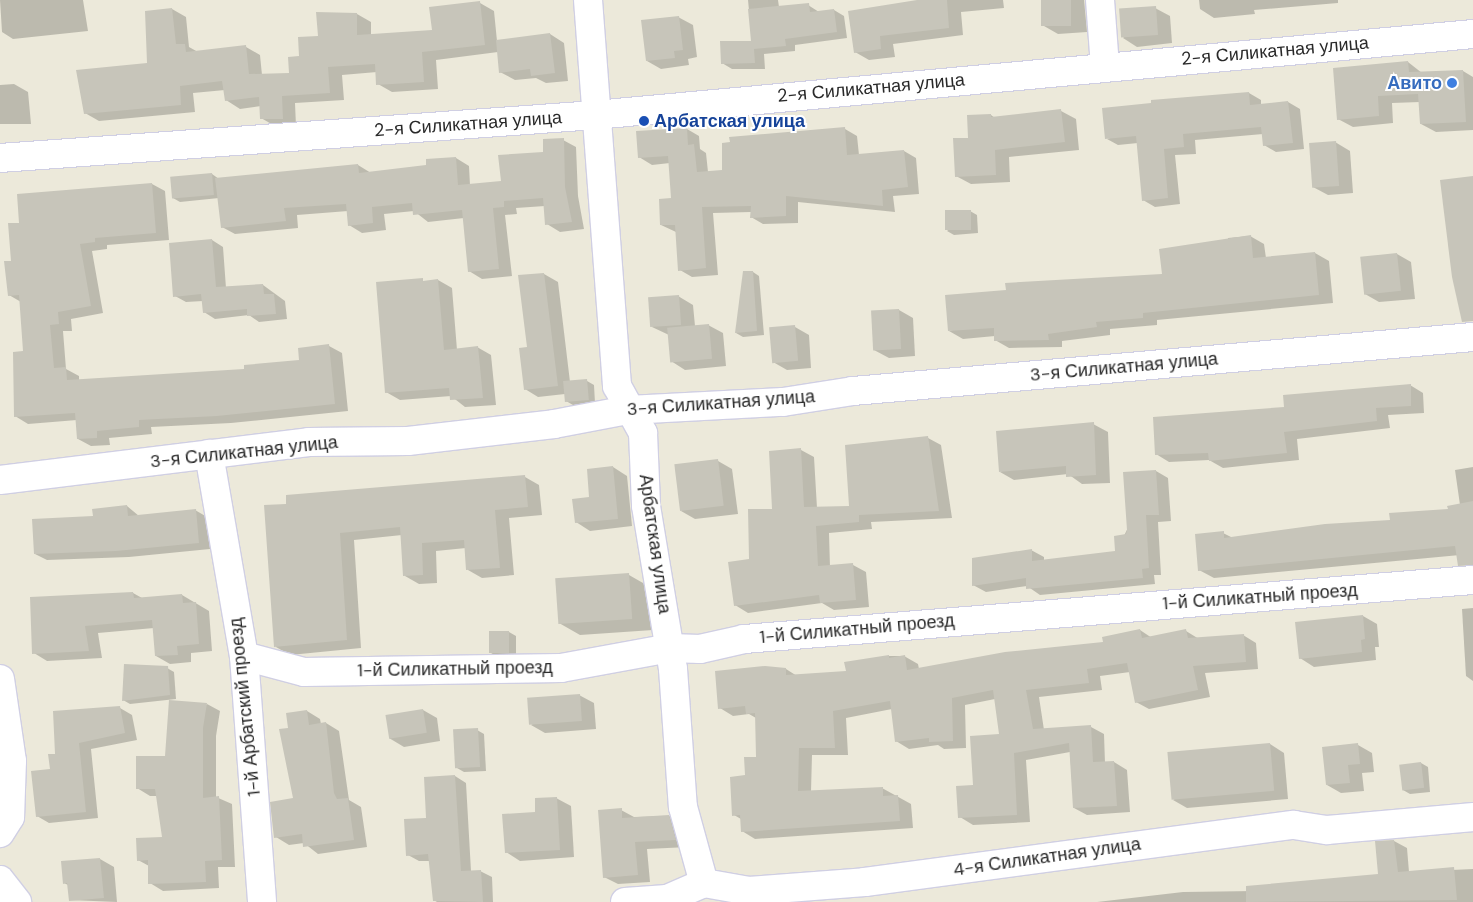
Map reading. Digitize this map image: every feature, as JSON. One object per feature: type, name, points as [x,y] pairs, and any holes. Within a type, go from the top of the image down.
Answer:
[{"type":"street","name":"Арбатская улица","points":[[588,0],[595,115],[617,386],[628,410],[643,433],[646,506],[670,648],[678,719],[683,807],[704,883]]},
{"type":"street","points":[[1100,0],[1105,66]]},
{"type":"street","name":"2-я Силикатная улица","points":[[0,158],[595,115],[1105,66],[1473,34]]},
{"type":"street","name":"3-я Силикатная улица","points":[[0,480],[309,442],[408,441],[554,424],[628,410],[783,402],[853,391],[1473,337]]},
{"type":"street","name":"1-й Арбатский проезд","points":[[209,454],[244,656],[262,902]]},
{"type":"street","name":"1-й Силикатный проезд","points":[[244,656],[304,672],[561,668],[670,648],[700,649],[744,639],[1089,609],[1473,580]]},
{"type":"street","points":[[0,679],[12,761],[10,817],[0,833]]},
{"type":"street","name":"4-я Силикатная улица","points":[[704,883],[749,891],[855,882],[1294,825],[1327,830],[1473,817]]},
{"type":"street","points":[[0,880],[17,902]]},
{"type":"street","points":[[625,902],[667,899],[704,883]]},
{"type":"building","points":[[917,0],[947,0],[949,28],[880,36],[881,49],[854,53],[848,11]]},
{"type":"building","points":[[1041,0],[1071,0],[1071,26],[1041,26]]},
{"type":"building","points":[[480,1],[485,45],[422,52],[424,82],[376,85],[375,64],[328,67],[330,93],[282,96],[283,119],[260,119],[259,97],[225,101],[222,81],[180,86],[181,105],[84,114],[76,70],[147,63],[145,11],[172,8],[176,44],[185,44],[186,52],[246,45],[249,74],[289,73],[288,57],[299,56],[298,37],[318,36],[316,12],[357,13],[357,35],[432,30],[429,7]]},
{"type":"building","points":[[809,3],[810,12],[834,9],[837,32],[785,39],[786,46],[754,49],[755,63],[721,64],[720,41],[751,41],[748,9]]},
{"type":"building","points":[[1156,6],[1158,35],[1121,38],[1119,9]]},
{"type":"building","points":[[679,16],[683,50],[674,51],[675,58],[646,61],[641,20]]},
{"type":"building","points":[[550,33],[555,73],[531,76],[530,69],[499,73],[496,40]]},
{"type":"building","points":[[1408,61],[1409,72],[1463,70],[1466,122],[1420,124],[1418,94],[1378,96],[1379,116],[1337,120],[1333,68]]},
{"type":"building","points":[[1249,92],[1250,105],[1288,101],[1293,143],[1263,146],[1261,127],[1183,134],[1184,147],[1164,149],[1168,198],[1142,201],[1136,136],[1105,139],[1102,108],[1151,103],[1151,100]]},
{"type":"building","points":[[1061,109],[1065,142],[995,150],[996,175],[955,177],[953,138],[968,138],[967,115],[991,114],[991,117]]},
{"type":"building","points":[[845,127],[847,155],[904,150],[908,187],[882,190],[883,206],[786,196],[786,216],[750,218],[751,206],[702,207],[706,268],[678,271],[675,225],[660,225],[659,199],[671,198],[668,156],[638,158],[636,131],[687,128],[688,145],[694,144],[697,172],[722,170],[722,143],[730,142],[729,137]]},
{"type":"building","points":[[564,138],[565,187],[572,222],[545,225],[543,198],[504,201],[504,207],[493,208],[499,269],[468,272],[462,210],[413,215],[412,203],[372,207],[373,223],[348,226],[346,204],[284,208],[286,221],[221,228],[215,178],[358,164],[359,173],[426,165],[426,159],[456,157],[458,185],[501,181],[498,155],[543,152],[543,139]]},
{"type":"building","points":[[1336,141],[1339,186],[1312,188],[1309,143]]},
{"type":"building","points":[[212,173],[214,195],[172,199],[170,177]]},
{"type":"building","points":[[1473,176],[1473,321],[1462,322],[1452,277],[1440,180]]},
{"type":"building","points":[[152,183],[156,233],[95,238],[95,242],[80,244],[91,306],[58,312],[59,324],[50,325],[54,368],[66,367],[67,380],[244,369],[244,365],[299,360],[298,348],[329,344],[335,404],[217,416],[139,420],[139,427],[97,431],[97,438],[77,439],[75,413],[14,417],[13,352],[23,351],[19,295],[8,296],[4,261],[11,261],[8,223],[19,223],[17,194]]},
{"type":"building","points":[[945,210],[971,210],[971,230],[945,230]]},
{"type":"building","points":[[1251,235],[1253,258],[1315,252],[1319,295],[1143,313],[1143,318],[1096,322],[1097,327],[1048,334],[1049,340],[994,341],[994,328],[948,331],[945,295],[1006,290],[1005,283],[1162,274],[1159,249]]},
{"type":"building","points":[[212,239],[216,287],[263,284],[264,294],[274,294],[276,314],[247,316],[247,309],[203,313],[201,294],[173,297],[169,243]]},
{"type":"building","points":[[1397,253],[1401,291],[1364,295],[1360,257]]},
{"type":"building","points":[[743,271],[753,271],[757,331],[735,333]]},
{"type":"building","points":[[544,273],[558,386],[524,390],[519,348],[527,347],[518,275]]},
{"type":"building","points":[[423,278],[423,281],[438,279],[444,350],[478,346],[483,398],[450,400],[449,388],[385,393],[376,282]]},
{"type":"building","points":[[679,295],[681,325],[650,327],[648,297]]},
{"type":"building","points":[[899,309],[901,349],[873,350],[871,310]]},
{"type":"building","points":[[709,324],[712,359],[670,363],[667,328]]},
{"type":"building","points":[[795,325],[798,361],[772,363],[769,327]]},
{"type":"building","points":[[587,379],[589,400],[565,402],[563,381]]},
{"type":"building","points":[[1411,384],[1411,406],[1376,408],[1377,421],[1284,432],[1287,453],[1209,461],[1208,453],[1155,455],[1153,417],[1284,407],[1283,395]]},
{"type":"building","points":[[1094,422],[1096,475],[1066,477],[1066,466],[999,472],[996,431]]},
{"type":"building","points":[[928,436],[939,511],[859,515],[859,522],[816,526],[818,566],[853,563],[856,600],[820,603],[819,595],[734,606],[728,562],[749,559],[748,509],[772,509],[769,451],[801,448],[804,507],[849,506],[845,445]]},
{"type":"building","points":[[718,459],[724,506],[680,511],[674,464]]},
{"type":"building","points":[[613,466],[618,519],[575,523],[572,499],[589,497],[587,469]]},
{"type":"building","points":[[1156,470],[1159,515],[1146,515],[1149,568],[1142,569],[1143,578],[1026,589],[1026,578],[972,586],[972,558],[1032,549],[1032,561],[1115,551],[1114,536],[1126,534],[1127,530],[1123,472]]},
{"type":"building","points":[[525,475],[528,507],[495,510],[500,568],[466,570],[464,540],[422,543],[423,575],[403,576],[400,527],[340,533],[347,640],[274,647],[264,505],[286,504],[286,495]]},
{"type":"building","points":[[1473,501],[1473,565],[1458,566],[1455,546],[1198,571],[1195,534],[1224,531],[1224,538],[1325,524],[1390,520],[1389,513],[1448,509],[1447,506]]},
{"type":"building","points":[[127,505],[128,516],[196,509],[199,543],[116,551],[34,554],[32,519],[93,516],[92,509]]},
{"type":"building","points":[[629,573],[632,619],[558,624],[555,578]]},
{"type":"building","points":[[133,592],[134,598],[182,594],[183,603],[196,602],[199,644],[177,646],[178,655],[155,656],[152,620],[85,626],[89,651],[32,654],[30,597]]},
{"type":"building","points":[[1363,615],[1365,639],[1361,640],[1362,652],[1299,659],[1295,622]]},
{"type":"building","points":[[1140,629],[1142,638],[1186,629],[1188,638],[1244,634],[1246,662],[1193,666],[1198,690],[1135,703],[1127,663],[1087,669],[1089,683],[1026,690],[1033,729],[1091,725],[1093,762],[1114,761],[1117,806],[1073,808],[1069,743],[1014,753],[1017,815],[958,818],[956,786],[973,785],[970,736],[999,734],[993,690],[952,698],[953,741],[929,742],[929,738],[895,742],[890,701],[833,711],[835,748],[799,748],[798,791],[883,787],[883,796],[898,795],[900,821],[741,832],[740,815],[732,816],[730,777],[745,775],[744,757],[756,757],[755,713],[746,714],[745,706],[718,709],[715,671],[765,666],[786,668],[786,675],[846,671],[844,662],[889,655],[889,658],[905,655],[907,670],[1005,652],[1103,642],[1102,637]]},
{"type":"building","points":[[489,631],[509,631],[509,653],[489,653]]},
{"type":"building","points":[[124,664],[168,666],[170,695],[122,701]]},
{"type":"building","points":[[580,694],[582,721],[529,725],[527,698]]},
{"type":"building","points":[[169,700],[207,703],[203,728],[203,798],[219,796],[222,860],[205,861],[206,882],[148,884],[148,860],[137,861],[136,838],[162,837],[155,789],[136,789],[136,756],[165,756]]},
{"type":"building","points":[[120,706],[125,733],[79,743],[86,812],[36,817],[31,771],[50,769],[48,754],[55,754],[53,711]]},
{"type":"building","points":[[423,709],[427,733],[389,739],[385,715]]},
{"type":"building","points":[[307,710],[309,725],[326,722],[334,793],[337,799],[348,798],[354,840],[303,847],[302,834],[274,838],[270,802],[293,798],[279,729],[288,728],[286,713]]},
{"type":"building","points":[[478,728],[480,767],[455,768],[453,729]]},
{"type":"building","points":[[1270,743],[1274,791],[1172,800],[1167,752]]},
{"type":"building","points":[[1358,743],[1360,764],[1348,765],[1350,783],[1326,785],[1322,747]]},
{"type":"building","points":[[1421,762],[1424,788],[1402,790],[1399,765]]},
{"type":"building","points":[[455,775],[461,871],[481,870],[483,902],[433,901],[428,854],[406,856],[404,819],[426,818],[424,777]]},
{"type":"building","points":[[557,797],[560,850],[505,853],[502,814],[535,812],[535,798]]},
{"type":"building","points":[[622,808],[622,818],[669,815],[676,840],[635,842],[638,875],[603,878],[598,810]]},
{"type":"building","points":[[1394,840],[1398,872],[1454,867],[1457,900],[1246,902],[1246,886],[1378,874],[1375,841]]},
{"type":"building","points":[[100,858],[104,898],[69,901],[67,883],[63,884],[61,861]]},
{"type":"place","name":"Авито","points":[[1452,83]]},
{"type":"place","name":"Арбатская улица","points":[[644,121]]}]
